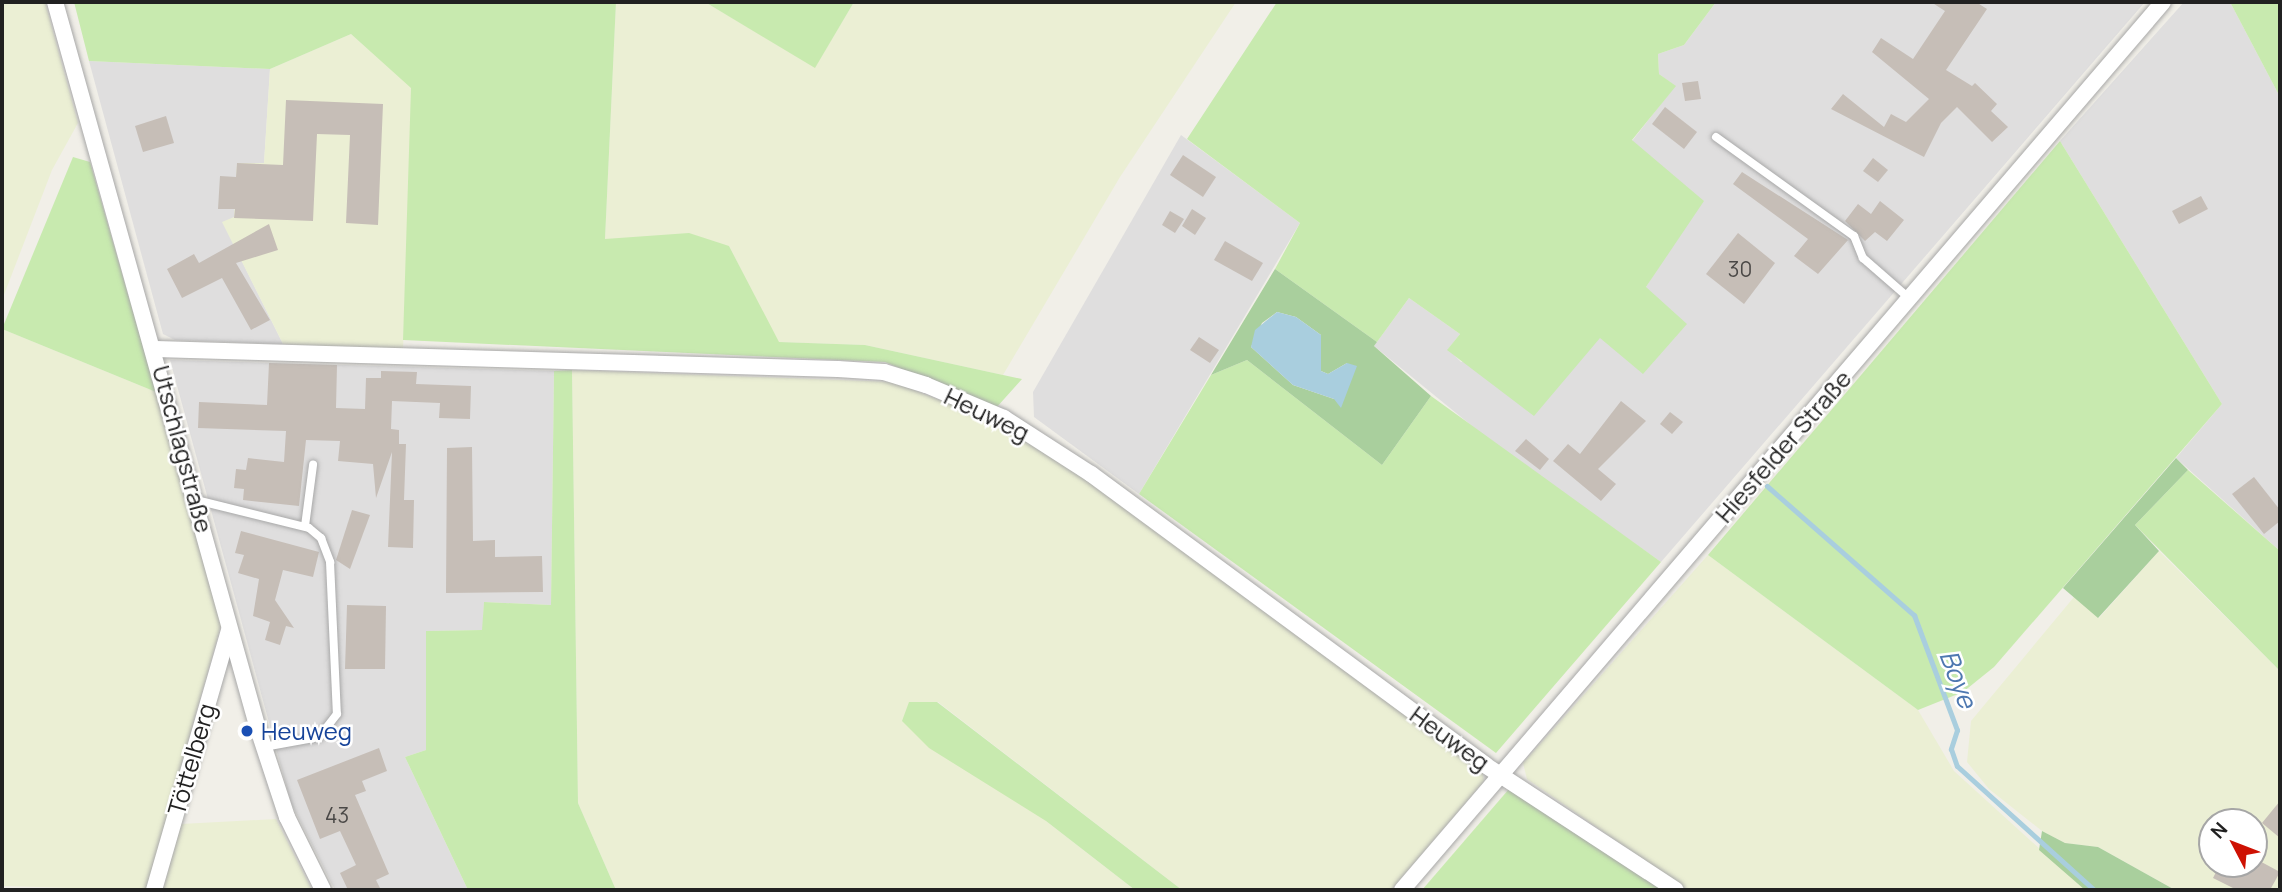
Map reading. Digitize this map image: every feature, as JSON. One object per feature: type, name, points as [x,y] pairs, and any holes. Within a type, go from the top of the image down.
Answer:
[{"type":"street","name":"Utschlagstraße","points":[[55,2],[156,349],[264,747],[287,817],[323,890]]},
{"type":"street","name":"Hiesfelder Straße","points":[[1402,890],[2163,2]]},
{"type":"street","name":"Heuweg","points":[[156,349],[838,369],[884,372],[926,384],[1004,418],[1068,459],[1502,774],[1676,890]]},
{"type":"street","name":"Töttelberg","points":[[154,890],[230,627]]},
{"type":"lane","points":[[1716,137],[1854,236],[1863,258],[1909,298]]},
{"type":"lane","points":[[305,526],[313,465]]},
{"type":"lane","points":[[196,500],[305,526],[321,538],[330,562],[337,714],[319,737],[264,747]]},
{"type":"shaded area","points":[[1716,2],[2145,2],[1661,562],[1499,448],[1374,346],[1409,298],[1460,334],[1448,349],[1461,362],[1600,337],[1643,373],[1646,287],[1667,254],[1632,141],[1675,86],[1659,74],[1658,54],[1684,45]]},
{"type":"shaded area","points":[[2184,2],[2230,2],[2280,97],[2280,551],[2176,458],[2222,404],[2060,141]]},
{"type":"shaded area","points":[[89,61],[270,69],[264,164],[237,163],[236,249],[283,344],[175,340],[163,334]]},
{"type":"shaded area","points":[[1181,135],[1300,223],[1139,494],[1034,417],[1033,392]]},
{"type":"shaded area","points":[[170,360],[554,371],[551,605],[484,602],[483,630],[426,631],[426,750],[405,757],[468,890],[335,890],[291,803]]},
{"type":"green space","points":[[2,2],[45,2],[78,123],[52,170],[2,300]]},
{"type":"green space","points":[[74,2],[616,2],[605,239],[689,233],[729,246],[779,342],[865,345],[1022,379],[996,408],[885,362],[403,340],[411,88],[351,34],[270,69],[89,61]]},
{"type":"green space","points":[[616,2],[705,2],[815,67],[854,2],[1236,2],[1120,177],[1003,375],[865,345],[778,342],[729,246],[605,239]]},
{"type":"green space","points":[[705,2],[854,2],[815,68]]},
{"type":"green space","points":[[1277,2],[1716,2],[1684,45],[1658,54],[1659,74],[1676,86],[1632,140],[1704,201],[1646,287],[1687,324],[1643,374],[1600,338],[1534,416],[1447,350],[1460,334],[1409,298],[1377,342],[1275,269],[1300,223],[1187,139]]},
{"type":"green space","points":[[2230,2],[2280,2],[2280,97]]},
{"type":"green space","points":[[351,34],[412,88],[403,351],[283,344],[222,222],[234,217],[237,163],[264,163],[270,69]]},
{"type":"green space","points":[[2060,141],[2222,404],[1994,667],[1963,692],[1918,710],[1708,555]]},
{"type":"green space","points":[[73,157],[90,162],[156,392],[2,329]]},
{"type":"green space","points":[[1275,269],[1377,342],[1374,346],[1431,396],[1382,465],[1247,360],[1211,375]],"holes":[[[1277,312],[1296,317],[1321,335],[1321,371],[1328,374],[1347,363],[1334,399],[1293,385],[1251,347],[1262,323]]]},
{"type":"green space","points":[[2,329],[156,392],[221,625],[146,890],[2,886]]},
{"type":"green space","points":[[1247,360],[1382,465],[1431,396],[1661,562],[1496,753],[1139,494],[1211,375]]},
{"type":"green space","points":[[572,370],[893,382],[989,419],[1087,477],[1482,769],[1484,781],[1391,890],[1182,890],[938,702],[910,702],[1046,821],[1135,890],[616,890],[578,803]]},
{"type":"green space","points":[[572,370],[578,803],[616,890],[468,890],[405,757],[426,750],[426,631],[482,630],[484,602],[551,605],[554,371]]},
{"type":"green space","points":[[2176,458],[2188,470],[2135,525],[2159,551],[2098,618],[2063,588]]},
{"type":"green space","points":[[2188,470],[2280,551],[2280,671],[2135,525]]},
{"type":"green space","points":[[2159,551],[2280,671],[2280,890],[2175,890],[2098,847],[2065,843],[2042,831],[1989,789],[1967,762],[1971,721],[2074,597],[2099,618]]},
{"type":"green space","points":[[1708,555],[1918,710],[1954,771],[2085,890],[1688,890],[1527,779],[1523,763]]},
{"type":"green space","points":[[909,702],[937,702],[1182,890],[1135,890],[1046,821],[929,748],[902,721]]},
{"type":"green space","points":[[1509,789],[1663,890],[1422,890]]},
{"type":"green space","points":[[276,819],[312,890],[163,890],[181,824]]},
{"type":"green space","points":[[2042,831],[2065,843],[2098,847],[2175,890],[2085,890],[2039,850]]},
{"type":"water","points":[[1277,312],[1296,317],[1321,335],[1321,371],[1328,374],[1347,363],[1357,366],[1341,408],[1334,399],[1293,385],[1251,347],[1255,330]]},
{"type":"building","points":[[1931,2],[1976,2],[1987,9],[1946,70],[1972,86],[1975,83],[1997,104],[1991,111],[2008,127],[1992,142],[1957,107],[1941,123],[1924,157],[1831,109],[1843,94],[1884,127],[1891,114],[1906,122],[1929,99],[1872,52],[1881,38],[1913,59],[1945,11]]},
{"type":"building","points":[[1698,81],[1701,99],[1685,101],[1682,83]]},
{"type":"building","points":[[286,100],[383,104],[378,225],[346,223],[350,135],[317,134],[313,221],[234,218],[235,209],[218,209],[220,176],[236,177],[237,163],[283,165]]},
{"type":"building","points":[[1665,107],[1697,132],[1684,149],[1652,124]]},
{"type":"building","points":[[166,116],[174,143],[143,152],[135,126]]},
{"type":"building","points":[[1183,155],[1216,177],[1203,197],[1170,175]]},
{"type":"building","points":[[1873,158],[1888,170],[1878,182],[1863,171]]},
{"type":"building","points":[[1742,172],[1848,240],[1818,274],[1794,256],[1808,239],[1733,184]]},
{"type":"building","points":[[2201,196],[2208,209],[2179,224],[2172,211]]},
{"type":"building","points":[[1880,201],[1904,220],[1887,241],[1875,232],[1865,241],[1845,221],[1858,204],[1871,214]]},
{"type":"building","points":[[1192,209],[1206,218],[1195,235],[1182,226]]},
{"type":"building","points":[[1170,211],[1184,219],[1175,233],[1162,225]]},
{"type":"building","points":[[269,224],[278,250],[236,263],[270,320],[251,330],[222,278],[182,298],[167,269],[194,254],[199,263]]},
{"type":"building","points":[[1738,233],[1775,263],[1744,304],[1706,274]]},
{"type":"building","points":[[1225,241],[1263,263],[1252,281],[1214,260]]},
{"type":"building","points":[[1199,337],[1219,350],[1210,363],[1190,350]]},
{"type":"building","points":[[269,363],[337,365],[336,408],[365,409],[366,378],[381,378],[381,371],[417,372],[416,384],[471,386],[470,419],[439,418],[440,403],[392,401],[391,429],[399,430],[399,444],[406,444],[404,500],[414,500],[413,548],[388,547],[392,452],[376,498],[373,464],[338,461],[340,441],[306,440],[299,506],[243,500],[244,489],[234,488],[236,469],[246,470],[248,458],[284,462],[286,431],[198,428],[199,402],[267,405]]},
{"type":"building","points":[[1621,401],[1646,421],[1598,469],[1616,484],[1601,501],[1553,461],[1568,444],[1580,454]]},
{"type":"building","points":[[1670,412],[1683,422],[1672,434],[1660,424]]},
{"type":"building","points":[[1526,439],[1549,459],[1540,470],[1515,451]]},
{"type":"building","points":[[472,447],[473,541],[495,540],[495,557],[542,556],[543,592],[446,593],[447,448]]},
{"type":"building","points":[[2254,477],[2280,510],[2280,521],[2264,534],[2232,494]]},
{"type":"building","points":[[352,510],[370,515],[350,569],[336,560]]},
{"type":"building","points":[[241,531],[319,552],[313,577],[283,570],[275,600],[294,628],[286,626],[280,645],[265,640],[270,622],[253,616],[259,579],[238,573],[244,555],[235,553]]},
{"type":"building","points":[[347,605],[386,606],[385,669],[345,669]]},
{"type":"building","points":[[379,748],[387,771],[362,781],[366,791],[355,795],[389,874],[376,880],[381,890],[348,890],[340,873],[356,865],[340,831],[320,839],[297,780]]},
{"type":"building","points":[[2280,801],[2280,838],[2268,828],[2268,816]]},
{"type":"building","points":[[2268,866],[2280,872],[2270,890],[2237,890],[2213,878],[2268,878]]},
{"type":"waterway","name":"Boye","points":[[1767,486],[1914,615],[1957,730],[1951,749],[1957,766],[2094,890]]},
{"type":"place","name":"Heuweg","points":[[247,731]]}]
